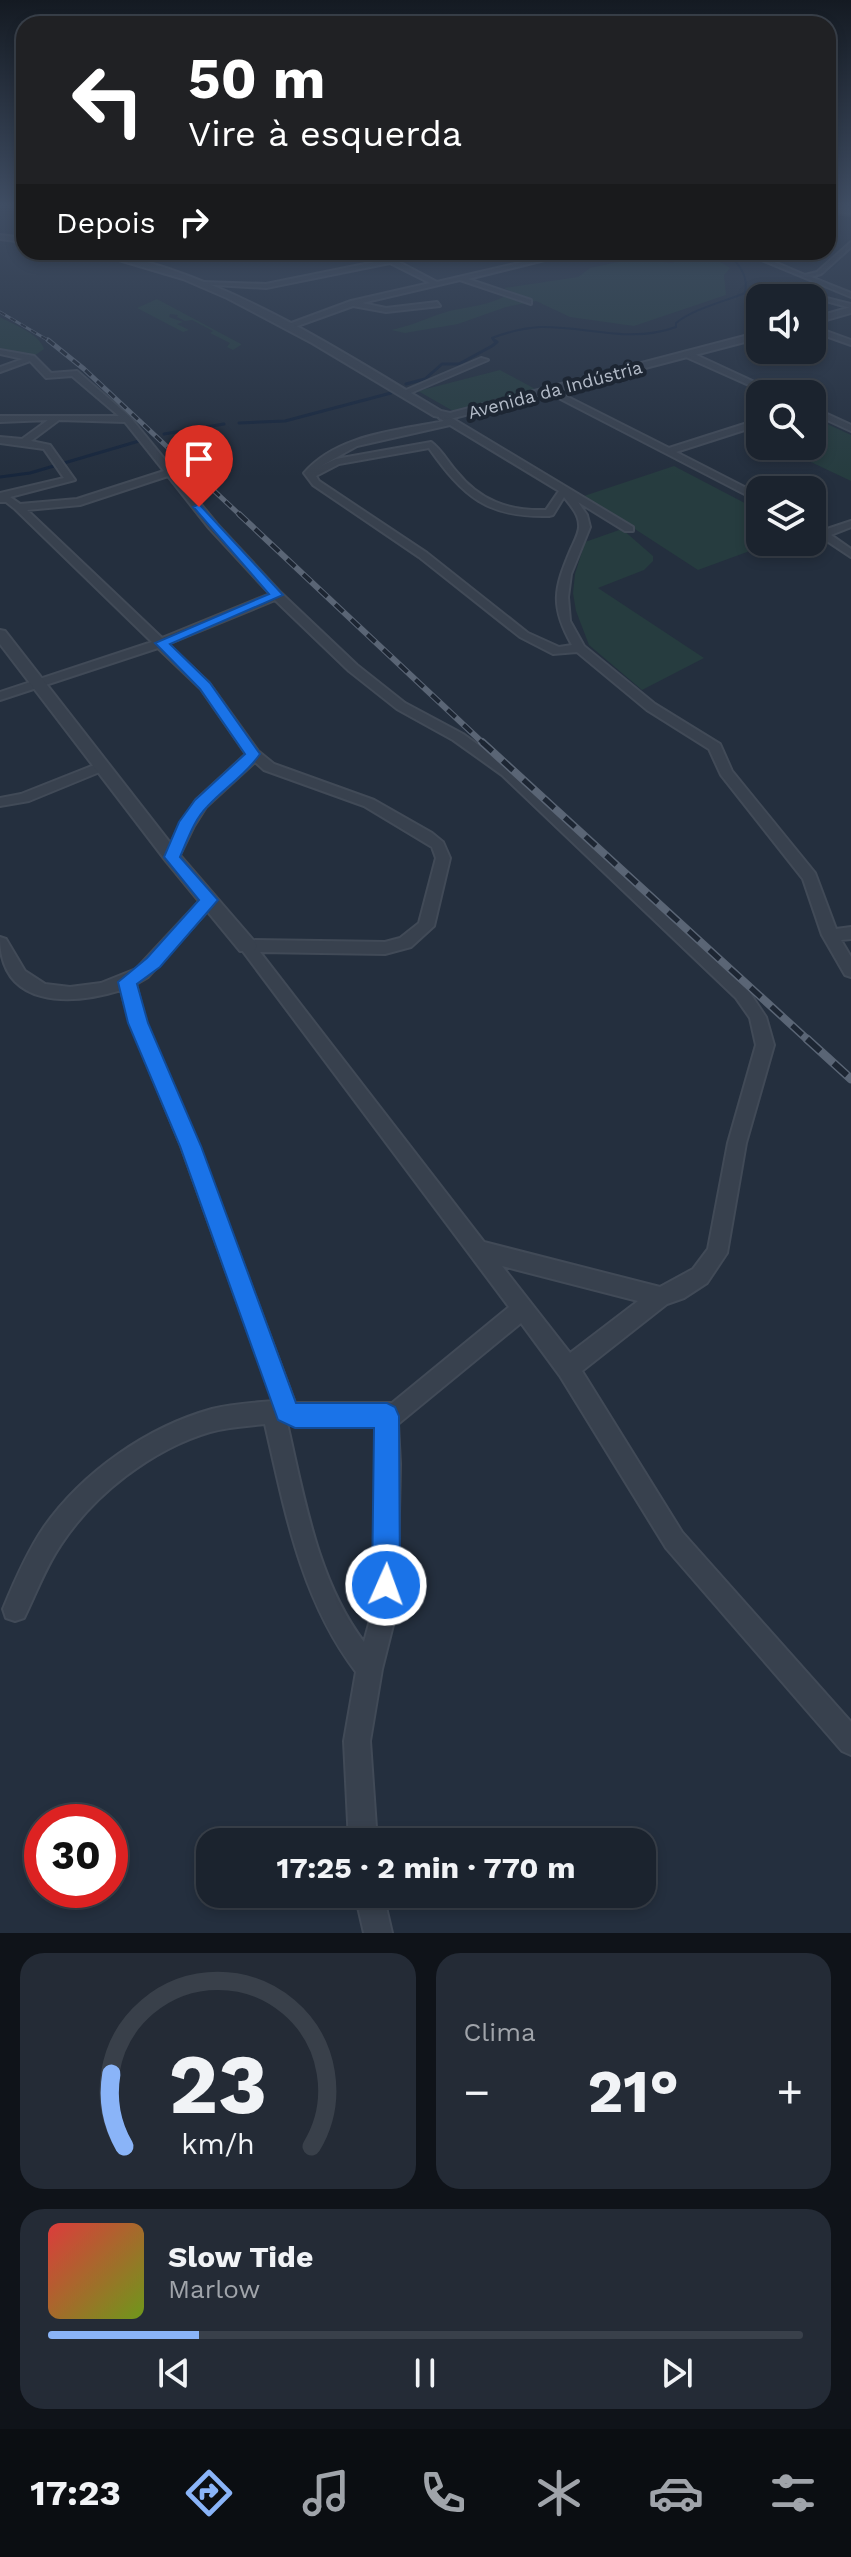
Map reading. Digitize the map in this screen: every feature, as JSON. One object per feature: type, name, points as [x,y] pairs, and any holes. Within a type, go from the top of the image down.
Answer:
[{"type":"street","name":"Avenida da Indústria","points":[[228,297],[289,327],[438,414],[462,415],[746,339]]},
{"type":"street","points":[[252,309],[259,297]]},
{"type":"street","points":[[289,327],[377,297]]},
{"type":"street","points":[[514,297],[528,302]]},
{"type":"street","points":[[826,300],[851,308]]},
{"type":"street","points":[[354,303],[386,310],[437,304]]},
{"type":"street","points":[[826,316],[851,308]]},
{"type":"street","points":[[826,333],[851,343]]},
{"type":"street","points":[[0,352],[31,358],[49,376],[74,373],[127,419],[213,526],[277,595],[353,668],[401,706],[458,737],[507,772],[742,994],[757,1013],[765,1031],[765,1045],[737,1143],[717,1253],[700,1276],[677,1291],[660,1297],[568,1368]]},
{"type":"street","points":[[689,355],[746,381]]},
{"type":"street","points":[[0,370],[31,358]]},
{"type":"street","points":[[403,393],[484,360]]},
{"type":"street","points":[[552,391],[746,492]]},
{"type":"street","points":[[438,414],[629,529]]},
{"type":"street","points":[[0,419],[27,415],[55,419],[127,419]]},
{"type":"street","points":[[826,416],[851,428]]},
{"type":"street","points":[[24,442],[55,419]]},
{"type":"street","points":[[310,475],[336,462],[431,445],[451,422]]},
{"type":"street","points":[[310,475],[314,465],[343,449],[451,422]]},
{"type":"street","points":[[668,451],[746,426]]},
{"type":"street","points":[[0,440],[47,447],[70,480],[0,498]]},
{"type":"street","points":[[431,445],[457,482],[506,514],[549,513],[564,490]]},
{"type":"street","points":[[18,507],[72,505],[104,496],[116,488],[156,479],[171,470]]},
{"type":"street","points":[[310,475],[423,555],[524,635],[557,651],[579,648]]},
{"type":"street","points":[[564,490],[582,515],[585,527],[566,574],[562,597],[564,621],[579,648],[641,700],[715,747],[726,772],[810,877],[830,935],[851,971]]},
{"type":"street","points":[[0,498],[8,499],[18,507],[205,686],[253,754],[276,771],[369,803],[438,845],[443,858],[426,926],[405,943],[385,948],[247,946]]},
{"type":"street","points":[[826,533],[851,524]]},
{"type":"street","points":[[826,533],[851,554]]},
{"type":"street","points":[[0,696],[161,643],[277,595]]},
{"type":"street","points":[[0,634],[172,857],[247,946],[568,1368],[674,1540],[851,1742]]},
{"type":"street","points":[[172,857],[187,822],[201,803],[244,766],[253,754]]},
{"type":"street","points":[[0,802],[24,798],[102,766]]},
{"type":"street","points":[[0,943],[15,970],[27,983],[44,991],[98,990],[127,982],[154,962],[209,900]]},
{"type":"street","points":[[830,935],[851,933]]},
{"type":"street","points":[[127,982],[138,1023],[190,1146],[280,1412],[298,1518],[333,1615],[352,1650],[369,1669]]},
{"type":"street","points":[[478,1250],[660,1297]]},
{"type":"street","points":[[15,1609],[52,1537],[99,1482],[153,1447],[214,1419],[280,1412],[295,1415],[387,1416],[406,1408],[521,1310]]},
{"type":"street","points":[[362,1828],[357,1741],[369,1669],[385,1609],[389,1464],[387,1416]]},
{"type":"street","points":[[372,1908],[378,1933]]},
{"type":"green space","points":[[502,297],[719,297],[634,326],[570,317],[536,301],[506,307],[458,324],[405,333],[391,330],[446,312]]},
{"type":"green space","points":[[157,299],[241,345],[233,350],[227,347],[230,343],[192,320],[185,321],[178,315],[170,314],[169,317],[183,322],[177,324],[189,330],[183,332],[137,308]]},
{"type":"green space","points":[[0,317],[32,334],[44,349],[31,358],[0,352]]},
{"type":"green space","points":[[500,370],[537,390],[453,411],[418,391]]},
{"type":"green space","points":[[826,423],[851,435],[851,481],[807,460],[826,460]]},
{"type":"green space","points":[[674,466],[746,504],[746,552],[698,570],[584,496]]},
{"type":"green space","points":[[622,529],[653,556],[653,561],[644,570],[598,588],[704,658],[642,690],[589,645],[576,611],[573,593],[575,574],[585,542]]},
{"type":"waterway","points":[[494,340],[492,338],[534,328],[557,327],[625,334],[659,332],[676,327],[676,323],[691,314],[733,297]]},
{"type":"waterway","points":[[406,384],[425,379],[442,364],[459,364],[492,346],[497,342],[494,340]]},
{"type":"waterway","points":[[239,423],[285,421],[391,393]]},
{"type":"waterway","points":[[164,434],[224,424]]},
{"type":"waterway","points":[[0,477],[30,473],[139,441]]},
{"type":"railway","points":[[0,312],[49,341]]},
{"type":"railway","points":[[49,341],[84,369],[241,516]]},
{"type":"railway","points":[[239,514],[484,744]]},
{"type":"railway","points":[[482,742],[809,1041]]},
{"type":"railway","points":[[807,1039],[851,1079]]},
{"type":"route","points":[[199,507],[277,595],[161,643],[205,686],[253,754],[244,766],[201,803],[187,822],[172,857],[209,900],[154,962],[127,982],[138,1023],[190,1146],[280,1399],[287,1411],[295,1415],[387,1416],[386,1585]]}]
